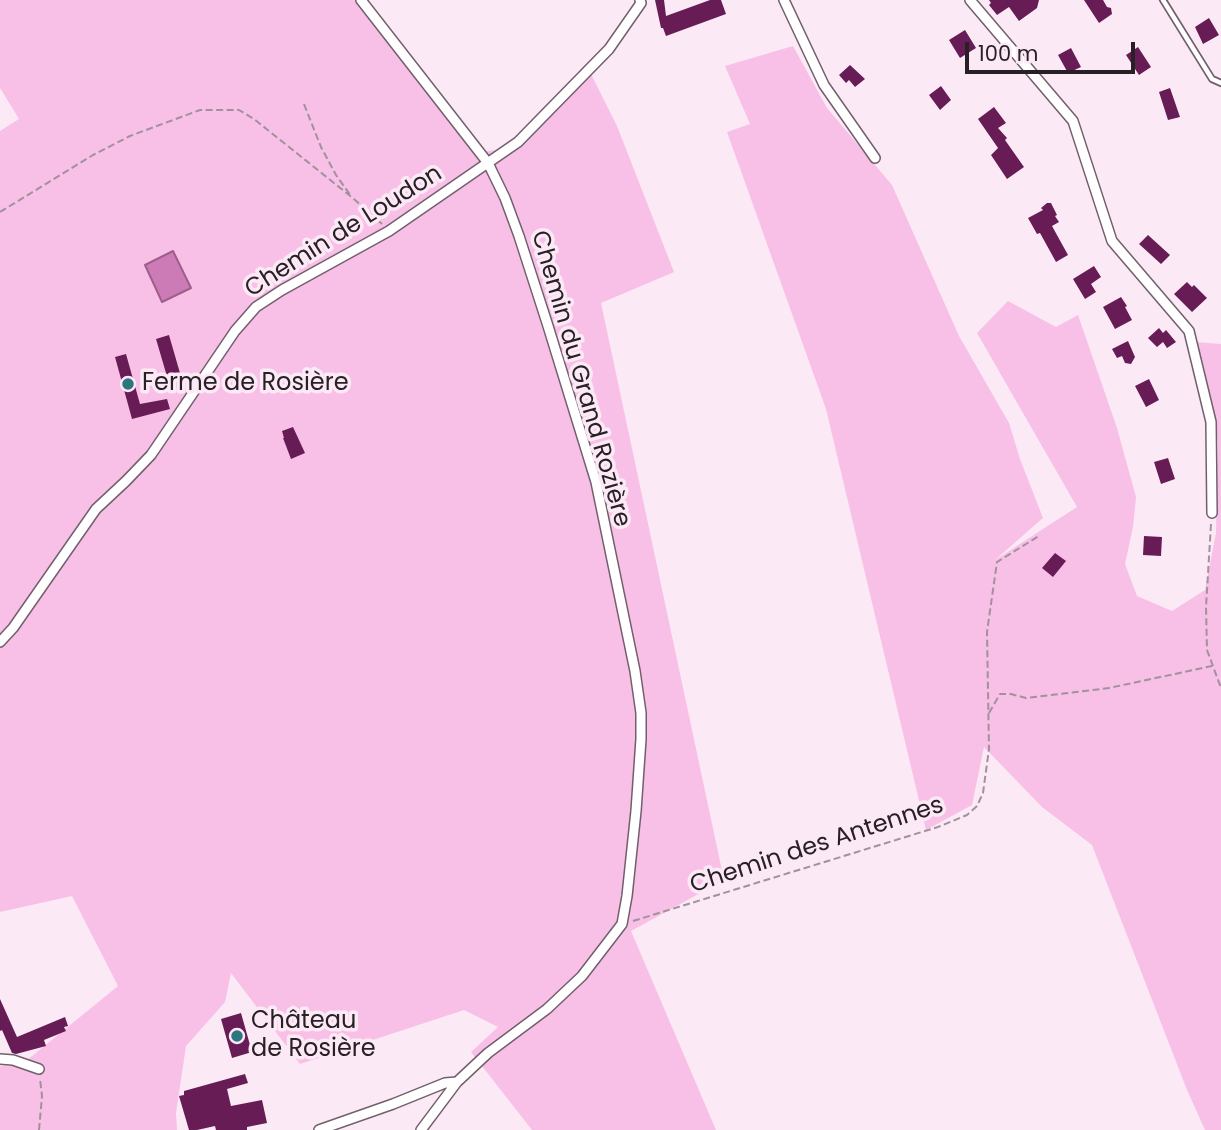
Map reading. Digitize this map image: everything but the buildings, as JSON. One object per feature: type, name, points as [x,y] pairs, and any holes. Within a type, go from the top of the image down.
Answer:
[{"type":"street","name":"Chemin du Grand Rozière","points":[[361,0],[488,163],[505,198],[596,482],[635,671],[641,713],[641,739],[622,924],[582,976],[547,1009],[488,1053],[457,1082],[421,1130]]},
{"type":"street","name":"Chemin de Loudon","points":[[0,642],[13,628],[96,509],[151,455],[235,331],[256,307],[282,290],[390,232],[518,142],[609,49],[641,3],[640,0]]},
{"type":"street","points":[[784,0],[824,85],[875,158]]},
{"type":"street","points":[[970,0],[1073,121],[1112,241],[1189,331],[1211,422],[1212,513]]},
{"type":"street","points":[[0,1059],[13,1060],[39,1069]]},
{"type":"street","points":[[319,1130],[445,1083],[457,1082]]},
{"type":"lane","points":[[1163,0],[1212,79],[1221,83]]},
{"type":"path","points":[[304,104],[321,147],[336,175],[354,199]]},
{"type":"path","points":[[0,212],[93,155],[130,136],[200,110],[239,110],[254,118],[354,199],[390,232]]},
{"type":"path","points":[[1212,513],[1206,607],[1207,650],[1221,688]]},
{"type":"path","name":"Chemin des Antennes","points":[[622,924],[938,827],[967,815],[983,793],[989,749],[987,632],[997,562],[1039,536]]},
{"type":"path","points":[[988,714],[1000,694],[1026,698],[1096,690],[1212,666]]},
{"type":"path","points":[[39,1069],[42,1096],[39,1130]]},
{"type":"shaded area","points":[[0,0],[359,0],[478,152],[506,149],[588,68],[617,126],[674,272],[601,303],[724,880],[631,931],[716,1130],[532,1130],[471,1052],[498,1027],[464,1010],[300,1064],[231,973],[225,1002],[186,1046],[176,1113],[177,1130],[0,1130],[0,1066],[21,1065],[118,986],[72,896],[0,912],[0,131],[19,119],[0,88]]},
{"type":"shaded area","points":[[793,46],[827,108],[892,185],[959,336],[1009,423],[1043,518],[995,560],[1077,507],[977,333],[1008,301],[1056,327],[1078,315],[1117,428],[1136,497],[1125,564],[1137,596],[1172,611],[1205,590],[1216,533],[1218,442],[1196,342],[1221,344],[1221,1130],[1205,1130],[1092,845],[1042,807],[984,747],[972,805],[926,830],[826,409],[727,132],[750,124],[725,66]]},
{"type":"shaded area","points":[[173,251],[191,288],[162,302],[145,265]]},
{"type":"place","name":"Ferme de Rosière","points":[[128,384]]},
{"type":"place","name":"Château de Rosière","points":[[237,1036]]}]
